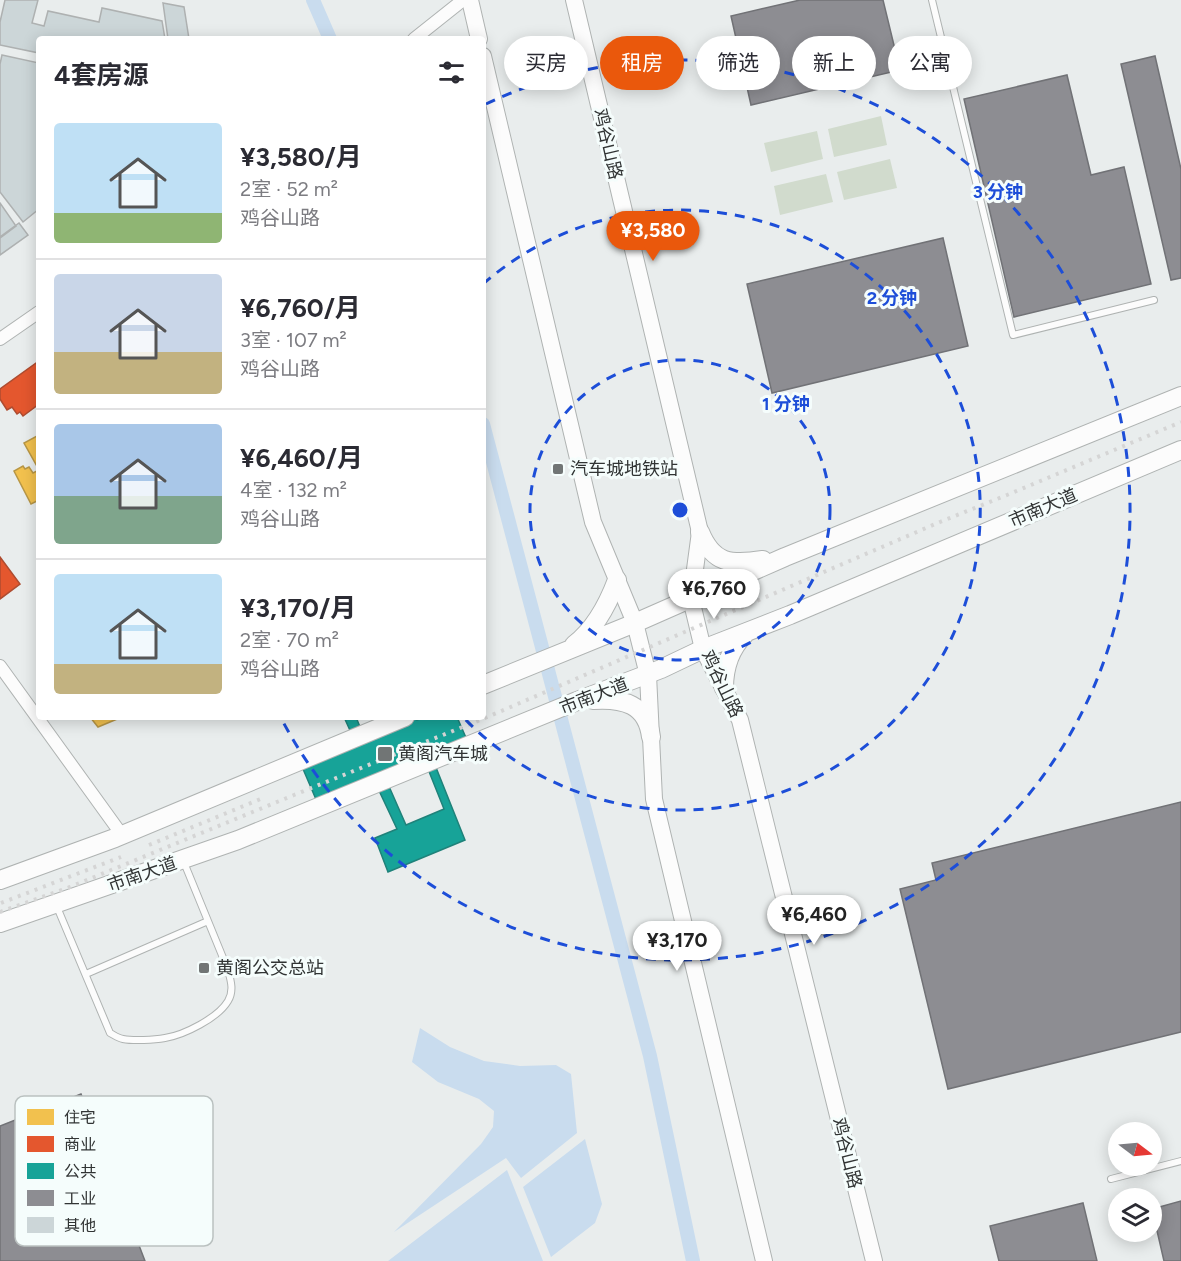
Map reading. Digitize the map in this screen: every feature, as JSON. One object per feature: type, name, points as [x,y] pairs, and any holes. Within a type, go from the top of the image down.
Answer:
[{"type":"main road","points":[[470,0],[478,36]]},
{"type":"main road","name":"鸡谷山路","points":[[573,0],[700,531],[691,599],[703,650],[740,720],[874,1261]]},
{"type":"main road","points":[[486,69],[593,522],[635,623],[648,675],[654,799],[764,1261]]},
{"type":"main road","points":[[486,684],[607,635],[785,557],[1181,396]]},
{"type":"main road","name":"市南大道","points":[[0,923],[238,840],[577,701],[648,675],[1181,450]]},
{"type":"main road","points":[[700,531],[711,551],[730,562],[741,564],[785,557]]},
{"type":"main road","points":[[561,653],[591,628],[611,597],[617,580]]},
{"type":"main road","points":[[724,688],[725,670],[731,651],[747,632]]},
{"type":"main road","points":[[577,701],[606,699],[630,704],[646,717],[651,738]]},
{"type":"main road","points":[[0,880],[122,835],[398,720]]},
{"type":"street","points":[[418,36],[463,0]]},
{"type":"street","points":[[0,339],[36,314]]},
{"type":"street","points":[[0,666],[36,716]]},
{"type":"street","points":[[39,720],[122,835]]},
{"type":"lane","points":[[932,0],[1013,335],[1154,300]]},
{"type":"lane","points":[[56,903],[110,1033],[121,1039],[165,1038],[196,1027],[219,1013],[229,1000],[232,984],[183,860]]},
{"type":"lane","points":[[86,974],[208,921]]},
{"type":"lane","points":[[1111,1179],[1181,1161]]},
{"type":"green space","points":[[881,116],[887,145],[834,157],[828,129]]},
{"type":"green space","points":[[817,131],[823,159],[771,172],[764,143]]},
{"type":"green space","points":[[890,159],[897,188],[844,200],[837,172]]},
{"type":"green space","points":[[826,174],[833,202],[780,215],[774,186]]},
{"type":"water","points":[[420,1028],[450,1047],[484,1061],[520,1066],[556,1065],[571,1074],[577,1133],[521,1178],[506,1158],[394,1232],[481,1144],[493,1127],[494,1111],[479,1099],[438,1082],[412,1062]]},
{"type":"water","points":[[585,1139],[602,1204],[595,1223],[551,1257],[523,1187]]},
{"type":"water","points":[[507,1170],[543,1261],[388,1261]]},
{"type":"building: 住宅","points":[[36,437],[36,465],[24,443]]},
{"type":"building: 住宅","points":[[23,466],[25,469],[29,467],[33,473],[36,472],[36,502],[31,504],[14,471]]},
{"type":"building: 住宅","points":[[92,720],[115,720],[98,727]]},
{"type":"building: 商业","points":[[36,363],[36,406],[23,416],[20,412],[17,414],[12,407],[7,410],[0,399],[0,389]]},
{"type":"building: 商业","points":[[0,557],[20,584],[0,599]]},
{"type":"building: 公共","name":"黄阁汽车城","points":[[345,720],[357,720],[366,742],[402,720],[458,720],[467,740],[431,755],[465,840],[388,872],[375,838],[397,829],[374,780],[318,804],[303,769],[357,746]],"holes":[[[424,759],[444,809],[406,825],[384,775]]]},
{"type":"building: 工业","points":[[800,0],[883,0],[892,36],[888,36],[888,73],[876,76],[876,36],[792,36],[792,90],[815,90],[751,105],[748,90],[780,90],[780,36],[735,36],[731,16]]},
{"type":"building: 工业","points":[[1155,56],[1181,169],[1181,278],[1171,280],[1121,64]]},
{"type":"building: 工业","points":[[1067,75],[1091,175],[1124,167],[1151,284],[1014,317],[964,99]]},
{"type":"building: 工业","points":[[943,238],[968,346],[772,393],[747,284]]},
{"type":"building: 工业","points":[[1181,802],[1181,1032],[948,1089],[900,889],[936,880],[932,863]]},
{"type":"building: 工业","points":[[15,1120],[15,1246],[139,1246],[145,1261],[0,1261],[0,1126]]},
{"type":"building: 工业","points":[[1181,1201],[1181,1261],[1164,1261],[1160,1242],[1162,1242],[1162,1206]]},
{"type":"building: 工业","points":[[1083,1203],[1097,1261],[999,1261],[990,1226]]},
{"type":"building: 其他","points":[[5,0],[38,0],[32,23],[44,26],[48,11],[99,22],[102,8],[162,21],[164,36],[36,36],[36,52],[0,45],[0,22]]},
{"type":"building: 其他","points":[[163,3],[184,7],[189,36],[168,36]]},
{"type":"building: 其他","points":[[2,55],[36,62],[36,211],[23,222],[0,192],[0,64]]},
{"type":"building: 其他","points":[[0,203],[16,226],[0,238]]},
{"type":"building: 其他","points":[[19,223],[28,235],[0,255],[0,237]]},
{"type":"waterway","points":[[313,0],[329,36]]},
{"type":"waterway","points":[[486,435],[650,1056],[693,1261]]},
{"type":"railway","points":[[486,718],[940,522],[1181,422]]},
{"type":"railway","points":[[0,912],[70,887],[480,720]]},
{"type":"railway","points":[[149,845],[263,798]]},
{"type":"railway","points":[[1,903],[121,857]]},
{"type":"place","name":"汽车城地铁站","points":[[558,469]]},
{"type":"place","name":"黄阁汽车城","points":[[385,754]]},
{"type":"place","name":"黄阁公交总站","points":[[204,968]]}]
